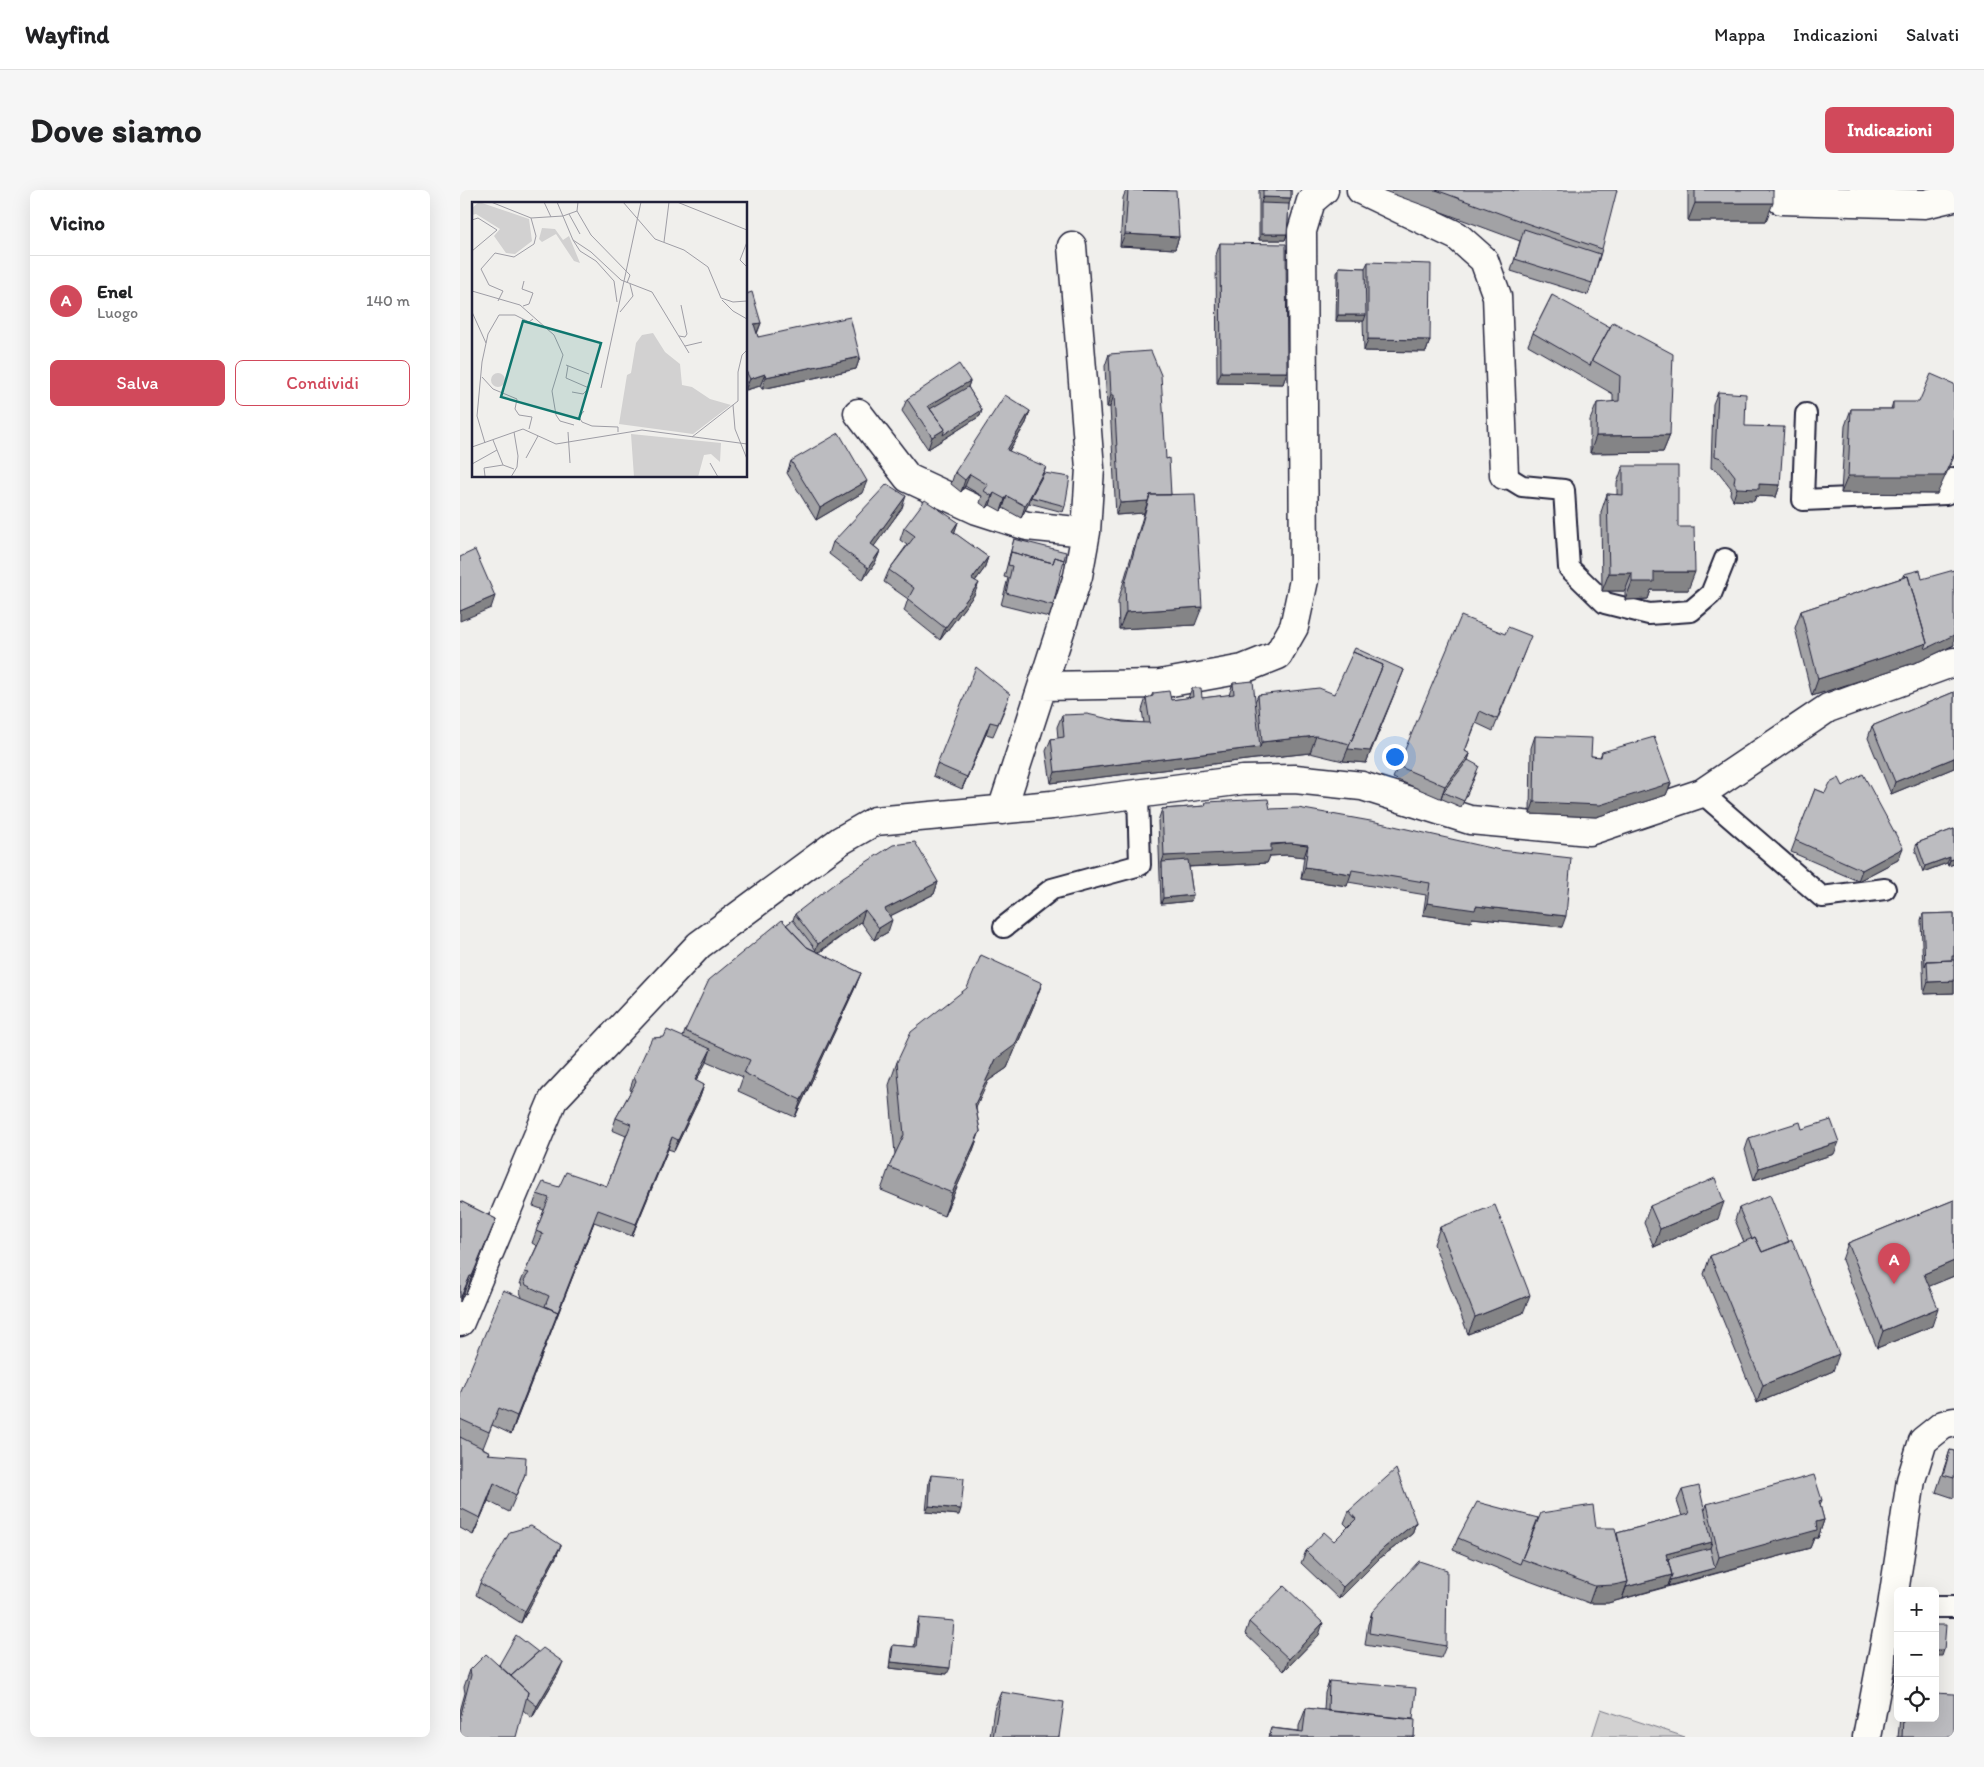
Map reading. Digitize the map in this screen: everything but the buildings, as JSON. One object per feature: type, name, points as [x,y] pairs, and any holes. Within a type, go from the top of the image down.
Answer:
[{"type":"street","points":[[1043,686],[1160,684],[1243,669],[1278,655],[1294,627],[1304,580],[1302,231],[1311,201],[1324,190]]},
{"type":"street","points":[[1361,190],[1457,236],[1484,260],[1498,296],[1504,475]]},
{"type":"street","points":[[1782,190],[1781,200],[1925,204],[1954,197]]},
{"type":"street","points":[[1002,810],[1078,576],[1086,532],[1090,468],[1072,246]]},
{"type":"street","points":[[858,413],[908,478],[977,510],[1028,526],[1086,532]]},
{"type":"street","points":[[460,1322],[553,1100],[699,945],[840,841],[875,821],[1052,805],[1243,780],[1296,780],[1362,786],[1470,820],[1589,831],[1702,793],[1828,708],[1954,662]]},
{"type":"street","points":[[1897,1587],[1911,1480],[1923,1441],[1944,1425],[1954,1422]]},
{"type":"street","points":[[1867,1737],[1894,1611]]},
{"type":"lane","points":[[1806,414],[1804,500],[1946,494],[1954,478]]},
{"type":"lane","points":[[1504,475],[1522,486],[1564,490],[1569,568],[1605,603],[1649,614],[1691,611],[1711,594],[1725,559]]},
{"type":"lane","points":[[1702,793],[1822,897],[1885,889]]},
{"type":"lane","points":[[1004,927],[1052,889],[1140,865],[1138,794]]},
{"type":"lane","points":[[1939,1607],[1954,1607]]},
{"type":"shaded area","points":[[1601,1709],[1685,1737],[1592,1737]]},
{"type":"place","name":"Enel","points":[[1894,1284]]}]
